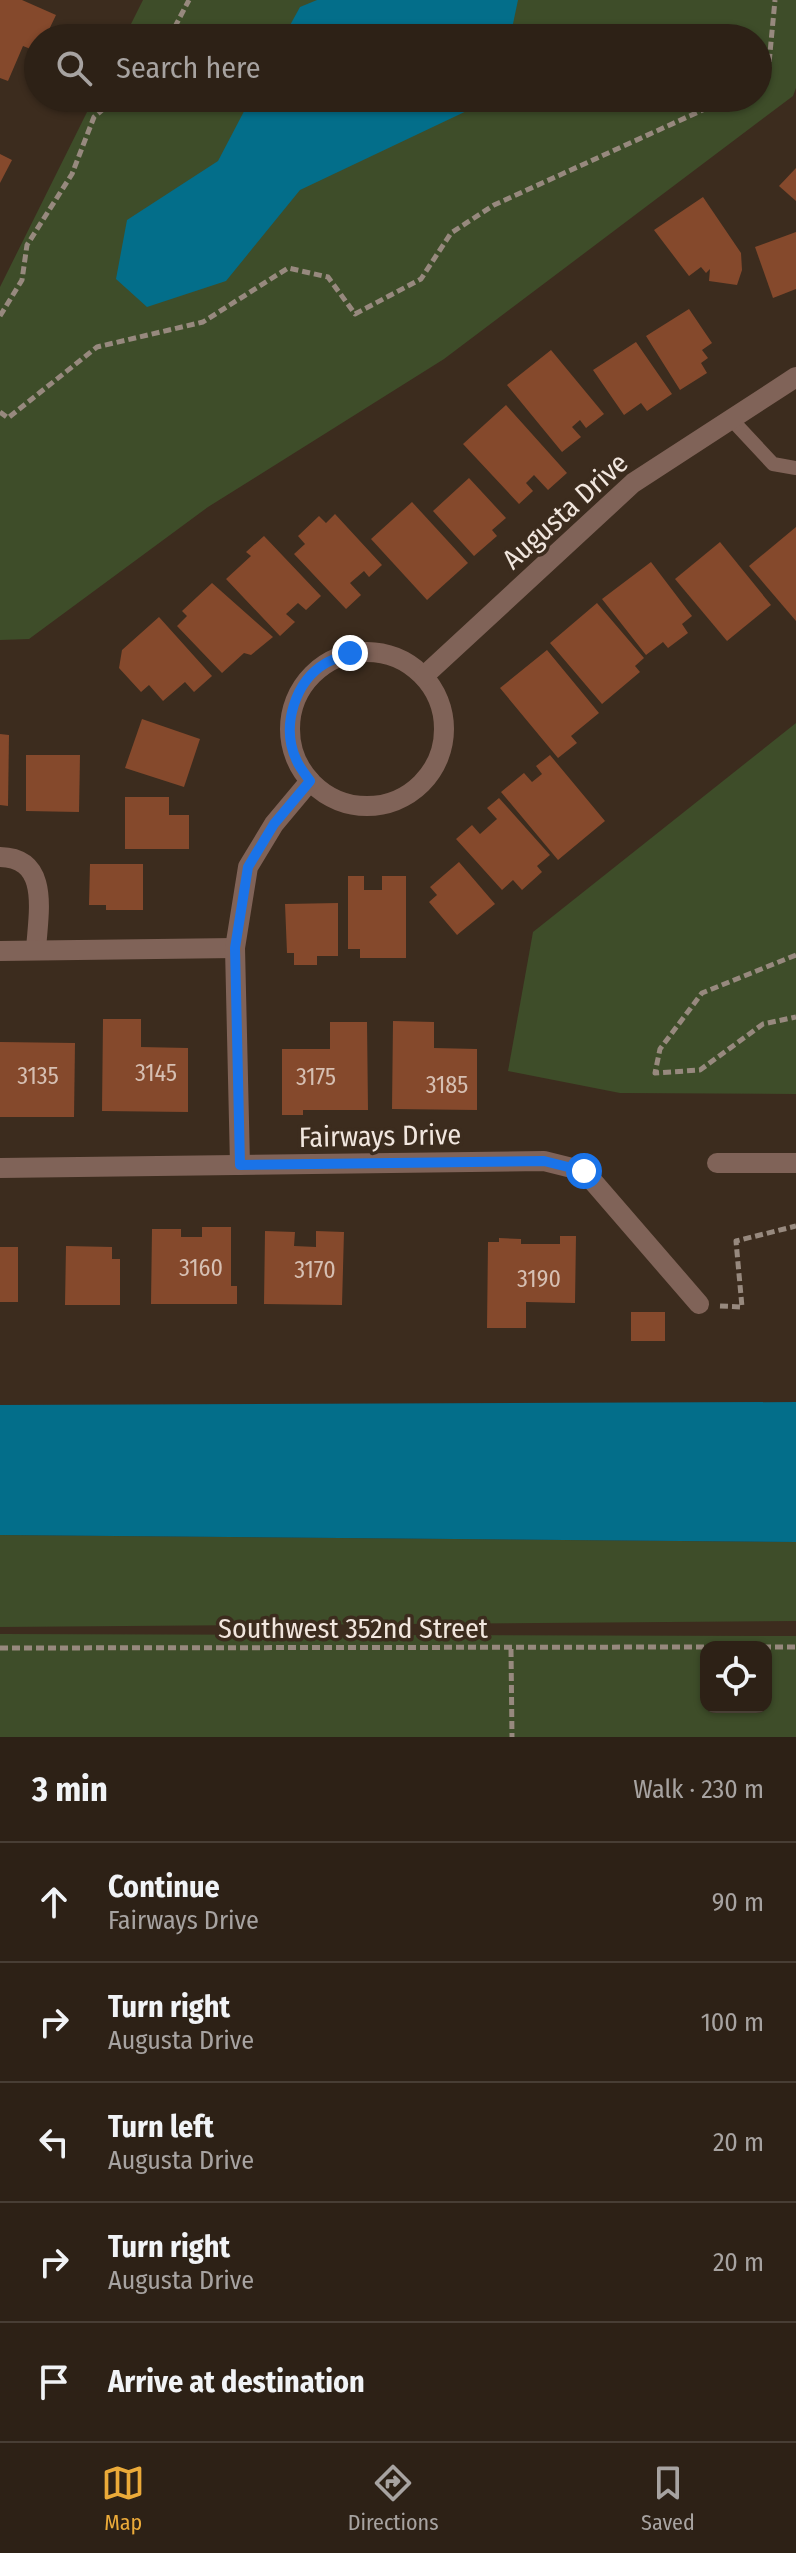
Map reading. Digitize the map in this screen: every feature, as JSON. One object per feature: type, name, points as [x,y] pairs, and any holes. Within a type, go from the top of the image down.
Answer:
[{"type":"street","name":"Augusta Drive","points":[[424,676],[633,483],[796,377]]},
{"type":"street","points":[[377,652],[403,660],[424,676],[438,696],[444,720],[443,744],[435,767],[420,785],[400,799],[376,806],[352,804],[329,796],[310,781],[295,758],[289,732],[293,706],[305,682],[315,672],[325,663],[350,653],[377,652]]},
{"type":"street","points":[[240,1165],[235,948],[248,867],[274,824],[310,781]]},
{"type":"street","points":[[0,857],[15,857],[33,871],[39,895],[36,950]]},
{"type":"street","points":[[0,951],[235,948]]},
{"type":"street","name":"Fairways Drive","points":[[0,1168],[544,1161],[584,1171],[699,1304]]},
{"type":"street","points":[[717,1163],[796,1163]]},
{"type":"lane","points":[[732,420],[773,464],[796,468]]},
{"type":"path","points":[[176,24],[189,0]]},
{"type":"path","points":[[772,32],[775,0]]},
{"type":"path","points":[[0,316],[22,280],[27,245],[72,174],[94,117],[100,112]]},
{"type":"path","points":[[0,412],[8,418],[97,347],[203,322],[288,268],[328,277],[355,314],[421,279],[451,233],[494,205],[698,112]]},
{"type":"path","points":[[796,955],[702,993],[660,1049],[655,1073],[700,1070],[763,1024],[796,1017]]},
{"type":"path","points":[[699,1304],[742,1307],[736,1241],[796,1226]]},
{"type":"path","name":"Southwest 352nd Street","points":[[0,1648],[700,1647]]},
{"type":"path","points":[[772,1647],[796,1647]]},
{"type":"path","points":[[511,1649],[512,1737]]},
{"type":"green space","points":[[143,0],[796,0],[796,88],[793,96],[772,112],[772,24],[131,24]]},
{"type":"green space","points":[[87,112],[772,112],[444,359],[208,507],[29,639],[0,640],[0,287]]},
{"type":"green space","points":[[796,723],[796,1094],[620,1093],[508,1071],[533,932]]},
{"type":"green space","points":[[0,1535],[796,1542],[796,1621],[0,1627]]},
{"type":"green space","points":[[0,1634],[796,1636],[796,1737],[0,1737]]},
{"type":"water","points":[[317,0],[518,0],[513,24],[291,24],[300,7]]},
{"type":"water","points":[[244,112],[464,112],[300,190],[226,281],[147,307],[116,279],[127,220],[218,161]]},
{"type":"water","points":[[796,1402],[796,1542],[0,1535],[0,1405]]},
{"type":"building","points":[[0,0],[22,0],[56,15],[52,24],[24,24],[24,46],[8,81],[0,78]]},
{"type":"building","points":[[0,154],[12,160],[0,183]]},
{"type":"building","points":[[796,168],[796,201],[779,186]]},
{"type":"building","points":[[703,197],[741,253],[742,270],[737,285],[709,281],[710,269],[706,273],[701,267],[689,276],[654,230]]},
{"type":"building","points":[[796,232],[796,289],[773,298],[755,247]]},
{"type":"building","points":[[689,309],[712,343],[702,350],[708,358],[701,363],[707,373],[680,390],[646,336]]},
{"type":"building","points":[[636,342],[672,394],[647,411],[641,403],[624,415],[593,370]]},
{"type":"building","points":[[551,350],[604,414],[586,428],[580,420],[572,427],[581,437],[562,452],[507,385]]},
{"type":"building","points":[[506,405],[567,473],[548,490],[534,475],[526,483],[533,491],[519,504],[463,444]]},
{"type":"building","points":[[469,478],[506,518],[492,530],[497,536],[474,556],[433,511]]},
{"type":"building","points":[[412,502],[468,563],[427,600],[371,539]]},
{"type":"building","points":[[335,514],[382,565],[369,577],[364,571],[350,583],[361,595],[346,609],[294,554],[305,544],[298,536],[319,516],[326,523]]},
{"type":"building","points":[[796,527],[796,621],[749,566]]},
{"type":"building","points":[[264,536],[321,596],[306,610],[298,603],[286,614],[295,622],[280,636],[226,579],[251,556],[246,552]]},
{"type":"building","points":[[720,542],[771,605],[727,641],[675,579]]},
{"type":"building","points":[[651,562],[692,616],[682,624],[688,633],[668,648],[663,642],[646,655],[602,599]]},
{"type":"building","points":[[212,583],[273,637],[251,655],[244,653],[222,673],[177,626],[187,616],[182,611]]},
{"type":"building","points":[[597,603],[644,658],[635,666],[640,672],[602,704],[550,643]]},
{"type":"building","points":[[159,617],[212,676],[194,692],[185,682],[163,701],[149,685],[141,692],[119,668],[122,650]]},
{"type":"building","points":[[547,650],[599,713],[571,736],[577,743],[558,758],[500,688]]},
{"type":"building","points":[[142,719],[200,739],[184,787],[125,768]]},
{"type":"building","points":[[0,734],[9,735],[8,806],[0,805]]},
{"type":"building","points":[[26,755],[80,755],[79,812],[26,811]]},
{"type":"building","points":[[550,755],[605,821],[558,860],[501,792],[524,773],[532,782],[542,774],[536,766]]},
{"type":"building","points":[[125,797],[169,797],[169,815],[189,815],[189,849],[125,849]]},
{"type":"building","points":[[499,798],[550,855],[537,866],[542,872],[522,890],[513,880],[502,890],[456,839],[472,825],[480,834],[497,819],[487,808]]},
{"type":"building","points":[[459,862],[495,904],[457,935],[429,902],[437,895],[430,887]]},
{"type":"building","points":[[90,864],[143,864],[143,910],[106,910],[106,905],[89,905]]},
{"type":"building","points":[[348,876],[364,876],[364,890],[382,890],[382,876],[406,876],[406,958],[360,958],[360,949],[348,949]]},
{"type":"building","points":[[338,903],[338,956],[317,956],[317,965],[294,965],[294,953],[287,953],[285,904]]},
{"type":"building","points":[[103,1019],[141,1019],[141,1047],[188,1048],[188,1112],[102,1111]]},
{"type":"building","points":[[393,1021],[434,1022],[434,1048],[477,1049],[477,1110],[392,1109]]},
{"type":"building","points":[[330,1022],[367,1022],[368,1110],[303,1110],[303,1115],[282,1115],[282,1049],[330,1049]]},
{"type":"building","points":[[0,1042],[75,1043],[74,1117],[0,1117]]},
{"type":"building","points":[[202,1227],[231,1227],[231,1286],[237,1286],[237,1304],[151,1304],[152,1229],[181,1229],[181,1237],[202,1237]]},
{"type":"building","points":[[265,1231],[295,1232],[294,1246],[316,1247],[316,1231],[344,1232],[342,1305],[264,1304]]},
{"type":"building","points":[[560,1236],[576,1236],[575,1303],[526,1302],[526,1328],[487,1328],[488,1242],[499,1242],[499,1238],[521,1239],[521,1244],[560,1244]]},
{"type":"building","points":[[66,1246],[112,1247],[112,1259],[120,1259],[120,1305],[65,1305]]},
{"type":"building","points":[[0,1247],[18,1247],[18,1302],[0,1302]]},
{"type":"building","points":[[631,1312],[665,1312],[665,1341],[631,1341]]},
{"type":"route","points":[[350,653],[325,663],[305,682],[293,706],[289,732],[295,758],[310,781],[274,824],[248,867],[235,948],[240,1165],[544,1161],[584,1171]]}]
